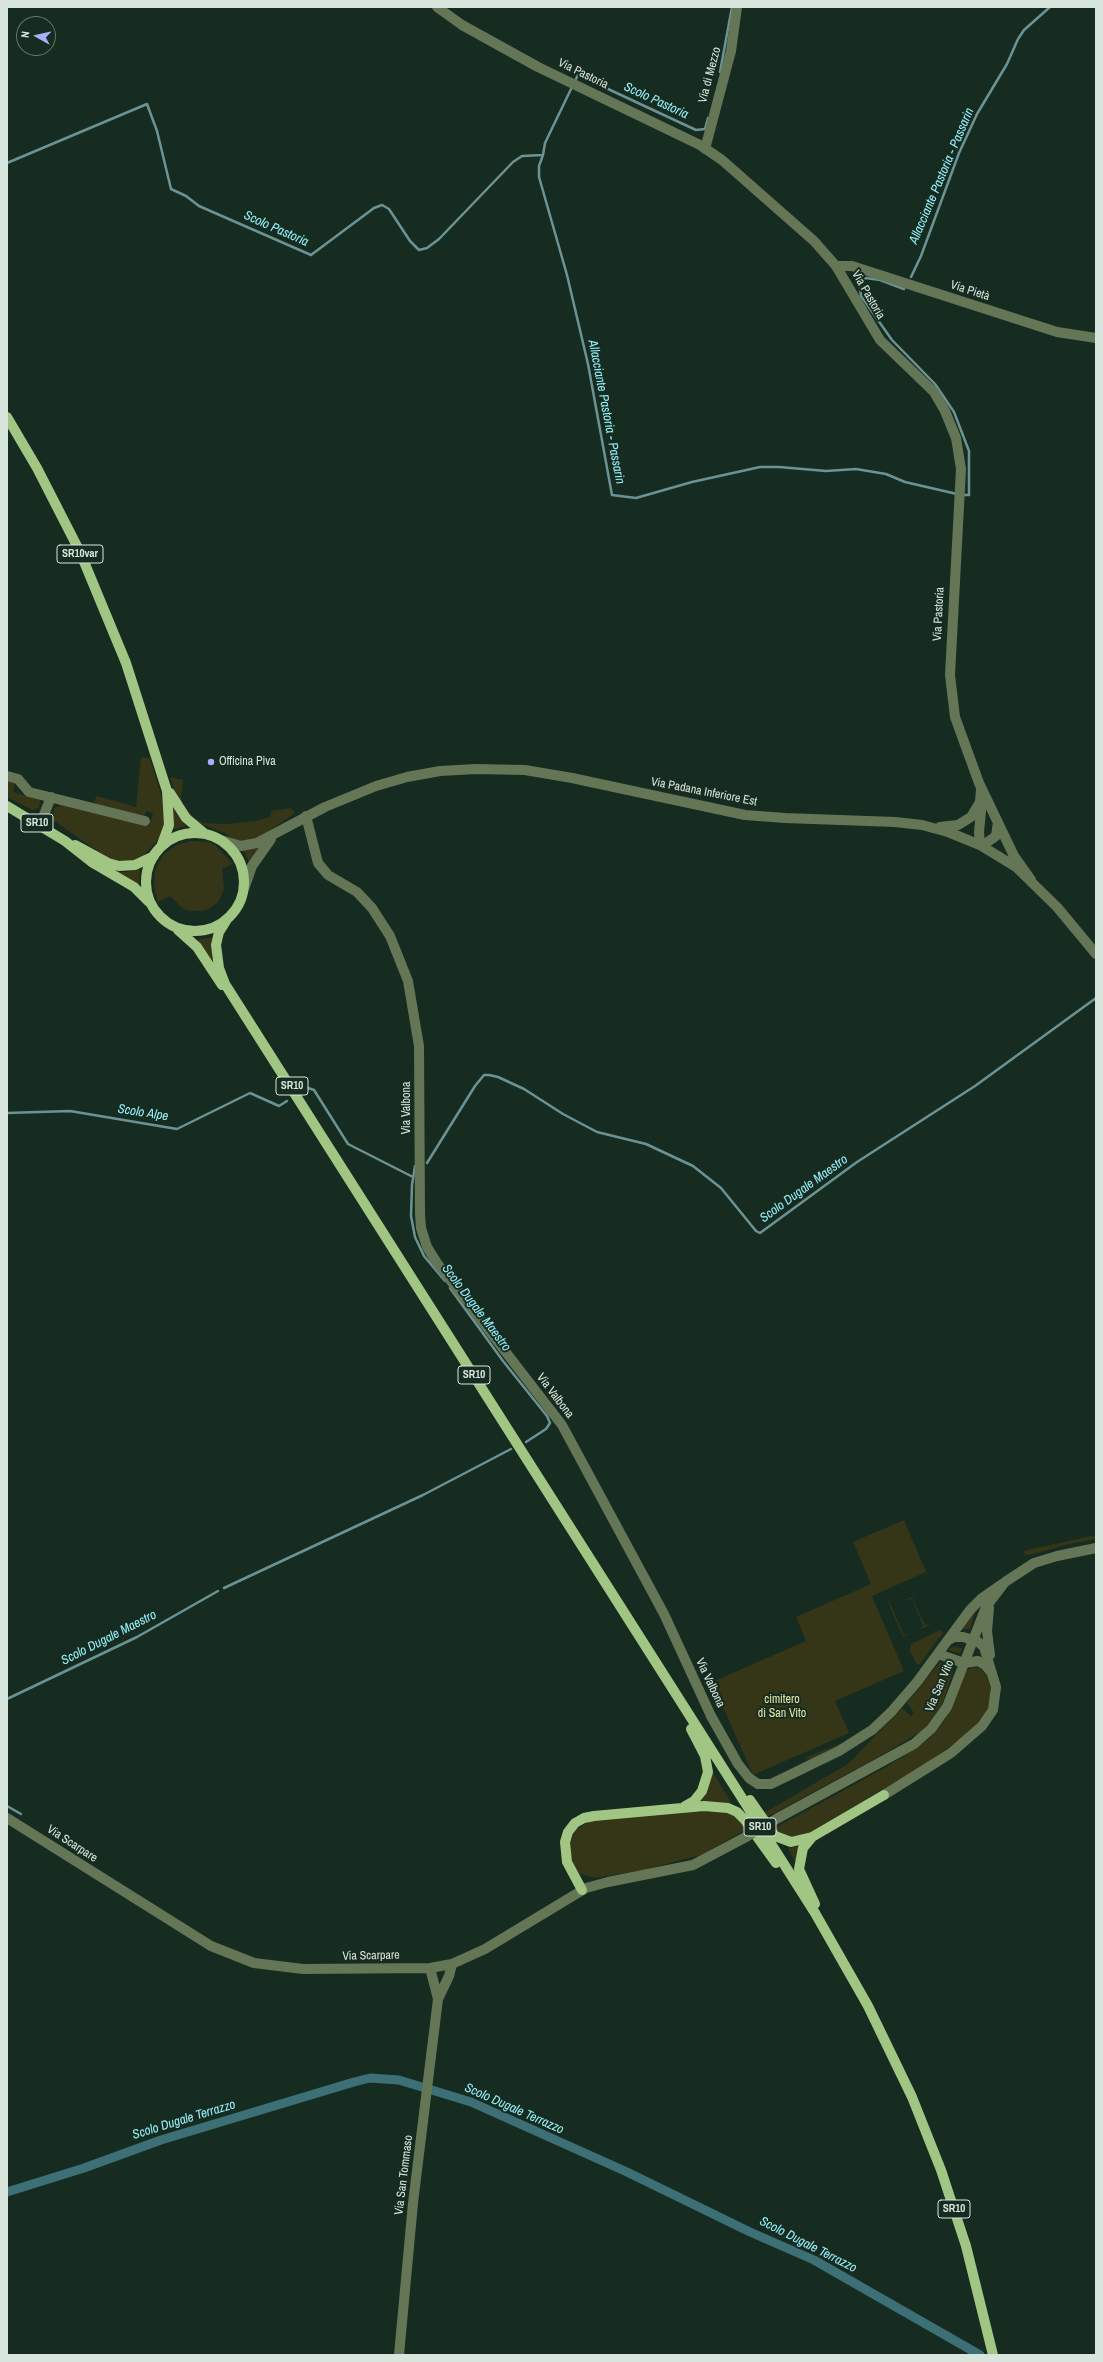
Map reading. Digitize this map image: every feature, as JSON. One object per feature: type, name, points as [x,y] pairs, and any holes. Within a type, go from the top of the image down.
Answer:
[{"type":"main road","name":"SR10var","points":[[7,417],[55,503],[92,580],[126,663],[165,784],[169,825],[161,847]]},
{"type":"main road","name":"SR10var","points":[[165,784],[186,818],[207,835]]},
{"type":"main road","name":"SR10","points":[[7,806],[65,841],[93,863],[138,890],[156,912]]},
{"type":"main road","points":[[183,835],[207,835],[221,840],[233,850],[240,862],[244,876],[244,889],[238,907],[226,921],[214,928],[200,932],[185,931],[172,926],[156,912],[149,898],[146,884],[148,869],[154,856],[161,847],[183,835]]},
{"type":"main road","name":"SR10","points":[[65,841],[81,847],[108,863],[119,866],[135,865],[154,856]]},
{"type":"main road","name":"SR10","points":[[226,921],[217,938],[216,959],[222,976],[236,1002],[282,1070],[835,1946],[885,2038],[928,2134],[966,2246],[992,2351]]},
{"type":"main road","name":"SR10","points":[[172,926],[198,947],[214,976],[236,1002]]},
{"type":"main road","points":[[670,1686],[705,1756],[708,1766],[707,1778],[702,1791],[694,1801],[682,1807]]},
{"type":"main road","points":[[705,1741],[775,1836],[792,1842],[812,1837],[884,1795]]},
{"type":"main road","points":[[582,1890],[569,1867],[564,1852],[566,1837],[576,1824],[584,1818],[682,1807],[722,1807],[733,1809],[741,1815],[814,1913]]},
{"type":"main road","points":[[812,1837],[801,1854],[800,1873],[835,1946]]},
{"type":"street","name":"Via Pastoria","points":[[437,7],[462,24],[538,67],[705,149],[722,160],[814,241],[836,266],[880,340],[934,392],[945,411],[956,438],[960,453],[961,487],[952,609],[951,697],[960,734],[980,786],[1014,856],[1030,880]]},
{"type":"street","name":"Via di Mezzo","points":[[705,149],[731,51],[738,7]]},
{"type":"street","name":"Via Pietà","points":[[836,266],[852,266],[1057,332],[1096,338]]},
{"type":"street","name":"Via Padana Inferiore Est","points":[[221,840],[236,845],[247,846],[258,843],[274,836],[306,816],[358,793],[407,777],[446,771],[495,769],[546,773],[745,814],[785,818],[895,822],[926,826],[960,836],[1004,859],[1030,880],[1058,907],[1096,954]]},
{"type":"street","points":[[7,776],[18,779],[26,790],[145,821]]},
{"type":"street","name":"Via Pastoria","points":[[980,786],[982,802],[979,832],[981,846]]},
{"type":"street","points":[[926,826],[949,827],[967,820],[977,808],[980,786]]},
{"type":"street","points":[[40,825],[51,797]]},
{"type":"street","name":"Via Valbona","points":[[306,816],[318,863],[328,875],[357,892],[372,908],[390,936],[408,981],[419,1046],[420,1214],[421,1228],[427,1247],[437,1263],[562,1425],[661,1609],[708,1709],[743,1771],[755,1783],[768,1785],[807,1768],[860,1739],[892,1711],[976,1604],[1002,1584]]},
{"type":"street","points":[[981,846],[996,836],[998,828],[997,819]]},
{"type":"street","name":"Via Padana Inferiore Est","points":[[244,889],[252,866],[274,836]]},
{"type":"street","name":"Via San Vito","points":[[746,1837],[778,1818],[890,1758],[927,1734],[938,1722],[947,1707],[973,1639],[992,1597],[1002,1584],[1015,1574],[1034,1563],[1057,1556],[1096,1548]]},
{"type":"street","points":[[884,1795],[951,1753],[982,1726],[995,1706],[996,1693],[987,1631],[992,1597]]},
{"type":"street","points":[[947,1641],[958,1636],[973,1639],[984,1647],[994,1675]]},
{"type":"street","points":[[938,1654],[964,1663],[973,1661],[982,1663],[994,1675]]},
{"type":"street","name":"Via Scarpare","points":[[7,1818],[199,1940],[238,1958],[263,1965],[294,1969],[430,1968],[452,1964],[485,1949],[582,1890],[608,1882],[693,1866],[746,1837]]},
{"type":"street","name":"Via San Tommaso","points":[[399,2355],[413,2203],[438,1999],[449,1976],[452,1964]]},
{"type":"street","name":"Via San Tommaso","points":[[430,1968],[438,1999]]},
{"type":"green space","points":[[141,757],[150,758],[162,798],[165,822],[161,837],[142,857],[137,860],[118,862],[106,857],[53,820],[54,808],[62,805],[149,826],[153,813],[146,811],[144,816],[96,804],[94,801],[97,796],[136,807]]},
{"type":"green space","points":[[170,777],[183,780],[181,797],[183,805],[194,818],[204,823],[227,824],[255,821],[270,817],[271,811],[291,808],[295,813],[260,837],[245,842],[233,839],[225,833],[199,823],[190,816],[177,798]]},
{"type":"green space","points":[[7,779],[15,782],[13,792],[40,800],[39,808],[32,810],[7,797]]},
{"type":"green space","points":[[171,801],[177,815],[186,826],[172,830]]},
{"type":"green space","points":[[192,841],[209,842],[216,846],[233,864],[222,869],[224,889],[218,902],[207,910],[186,910],[170,896],[158,902],[154,887],[155,870],[163,855],[176,845]]},
{"type":"green space","points":[[262,845],[256,851],[249,862],[243,850]]},
{"type":"green space","points":[[140,869],[139,885],[116,872],[126,872]]},
{"type":"green space","points":[[213,937],[211,947],[213,964],[197,940]]},
{"type":"green space","name":"cimitero di San Vito","points":[[904,1520],[926,1572],[872,1596],[904,1671],[835,1701],[849,1733],[753,1775],[712,1682],[806,1641],[796,1617],[871,1584],[853,1542]]},
{"type":"green space","points":[[1096,1535],[1096,1539],[1069,1544],[1034,1554],[1025,1555],[1023,1551]]},
{"type":"green space","points":[[917,1595],[912,1598],[925,1625],[931,1624],[919,1630],[923,1626],[912,1599],[905,1600]]},
{"type":"green space","points":[[895,1598],[889,1602],[904,1635],[910,1633],[903,1637],[888,1602]]},
{"type":"green space","points":[[976,1610],[970,1629],[963,1629],[962,1628]]},
{"type":"green space","points":[[940,1630],[943,1633],[920,1664],[917,1665],[910,1651],[911,1644]]},
{"type":"green space","points":[[950,1648],[962,1648],[960,1654],[949,1650]]},
{"type":"green space","points":[[940,1662],[947,1664],[953,1672],[942,1705],[922,1731],[880,1756],[767,1817],[764,1813],[848,1764],[902,1708],[911,1716],[914,1713],[907,1703]]},
{"type":"green space","points":[[973,1667],[979,1668],[989,1677],[991,1698],[988,1711],[980,1722],[958,1741],[920,1768],[805,1835],[785,1838],[773,1829],[888,1766],[928,1740],[945,1720],[966,1671]]},
{"type":"green space","points":[[845,1742],[811,1760],[807,1759],[806,1757]]},
{"type":"green space","points":[[712,1774],[714,1774],[732,1804],[700,1802]]},
{"type":"green space","points":[[704,1810],[733,1813],[747,1829],[701,1855],[643,1870],[594,1878],[579,1873],[571,1861],[570,1842],[572,1837],[577,1829],[591,1821]]},
{"type":"green space","points":[[802,1844],[795,1862],[788,1849]]},
{"type":"waterway","name":"Scolo Pastoria","points":[[720,72],[732,7]]},
{"type":"waterway","name":"Allacciante Pastoria - Passarin","points":[[911,277],[921,256],[959,153],[977,114],[1007,64],[1018,39],[1024,30],[1050,7]]},
{"type":"waterway","name":"Scolo Pastoria","points":[[576,79],[578,75],[696,130],[705,129],[708,118]]},
{"type":"waterway","name":"Scolo Pastoria","points":[[7,163],[147,104],[157,131],[171,189],[186,196],[199,206],[311,255],[374,208],[382,205],[389,209],[410,241],[419,250],[427,248],[439,239],[513,162],[522,156],[543,155],[545,143],[572,87]]},
{"type":"waterway","name":"Allacciante Pastoria - Passarin","points":[[543,155],[539,166],[539,177],[567,275],[588,364],[612,495],[636,498],[692,482],[760,467],[826,471],[856,469],[886,474],[905,482],[957,494]]},
{"type":"waterway","name":"Allacciante Pastoria - Passarin","points":[[904,289],[880,280],[866,278],[862,280],[860,287],[861,296],[892,340],[935,384],[954,412],[969,451],[969,495],[964,495]]},
{"type":"waterway","name":"Scolo Dugale Maestro","points":[[427,1163],[475,1086],[484,1075],[489,1075],[498,1077],[524,1089],[563,1114],[597,1132],[646,1144],[693,1166],[721,1188],[756,1231],[760,1233],[857,1162],[975,1086],[1096,998]]},
{"type":"waterway","name":"Scolo Alpe","points":[[308,1088],[314,1090],[348,1144],[413,1177]]},
{"type":"waterway","name":"Scolo Alpe","points":[[7,1113],[70,1111],[177,1129],[250,1093],[279,1106],[287,1101]]},
{"type":"waterway","name":"Scolo Dugale Maestro","points":[[415,1166],[412,1185],[411,1216],[415,1237],[424,1256],[445,1281]]},
{"type":"waterway","name":"Scolo Dugale Maestro","points":[[450,1288],[503,1361],[547,1416],[550,1423],[546,1429],[526,1442]]},
{"type":"waterway","name":"Scolo Dugale Maestro","points":[[224,1588],[423,1495],[511,1449]]},
{"type":"waterway","name":"Scolo Dugale Maestro","points":[[7,1699],[137,1637],[218,1591]]},
{"type":"waterway","name":"Scolo Dugale Maestro","points":[[7,1806],[21,1814]]},
{"type":"waterway","name":"Scolo Dugale Terrazzo","points":[[7,2192],[84,2168],[161,2140],[354,2082],[370,2078],[399,2080],[471,2102],[627,2172],[750,2232],[814,2260],[980,2355]]},
{"type":"place","name":"Officina Piva","points":[[211,762]]}]
